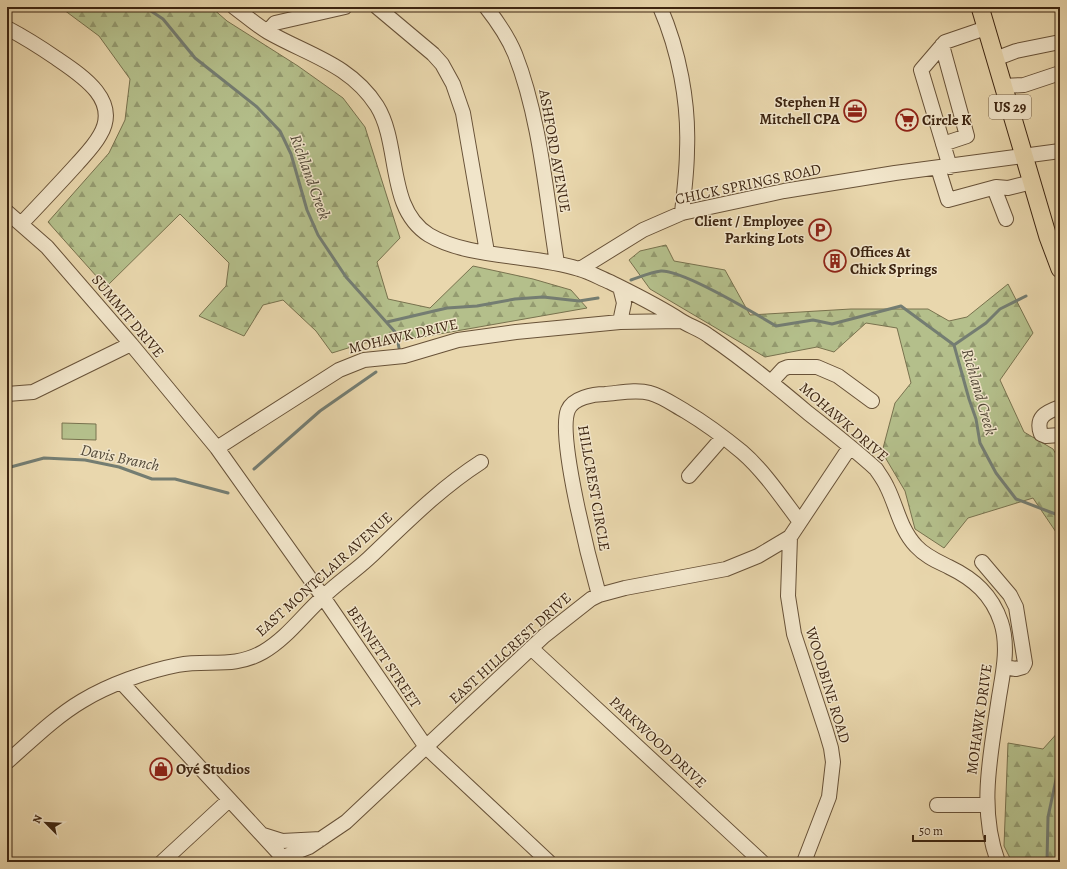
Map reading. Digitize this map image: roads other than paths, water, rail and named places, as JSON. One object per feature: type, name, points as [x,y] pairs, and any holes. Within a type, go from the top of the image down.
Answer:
[{"type":"main road","name":"US 29","points":[[980,7],[1048,237],[1060,269]]},
{"type":"street","points":[[234,7],[268,32],[344,70],[369,96],[385,123],[391,142],[401,195],[406,209],[415,223],[427,234],[442,242],[487,252],[557,263],[580,269]]},
{"type":"street","points":[[268,32],[275,23],[345,7]]},
{"type":"street","points":[[377,7],[433,54],[442,64],[454,84],[463,113],[487,252]]},
{"type":"street","name":"ASHFORD AVENUE","points":[[486,7],[506,36],[514,53],[527,91],[533,115],[557,263]]},
{"type":"street","points":[[660,7],[679,67],[686,110],[688,149],[682,213]]},
{"type":"street","points":[[7,28],[29,40],[87,79],[101,98],[106,114],[105,124],[96,140],[21,224]]},
{"type":"street","points":[[986,28],[945,42],[921,70],[943,144],[948,200],[994,188],[1008,188],[1032,182]]},
{"type":"street","points":[[995,58],[1016,51],[1060,42]]},
{"type":"street","points":[[942,45],[967,136],[943,144]]},
{"type":"street","points":[[1003,86],[1024,85],[1060,73]]},
{"type":"street","name":"CHICK SPRINGS ROAD","points":[[580,269],[643,230],[682,213],[784,191],[1060,151]]},
{"type":"street","points":[[994,188],[1006,219]]},
{"type":"street","name":"SUMMIT DRIVE","points":[[7,212],[47,247],[131,344],[217,448]]},
{"type":"street","name":"MOHAWK DRIVE","points":[[580,269],[665,309],[681,321],[706,334],[771,382],[876,469],[887,487],[898,516],[910,540],[925,554],[973,580],[991,600],[1000,619],[1005,638],[1004,667],[988,770],[986,805],[989,833],[998,862]]},
{"type":"street","points":[[620,287],[624,303],[620,322]]},
{"type":"street","name":"MOHAWK DRIVE","points":[[217,448],[339,370],[364,360],[404,356],[458,340],[516,332],[620,322],[681,321]]},
{"type":"street","points":[[7,394],[33,392],[131,344]]},
{"type":"street","points":[[771,382],[783,369],[788,367],[817,367],[838,376],[872,400]]},
{"type":"street","name":"HILLCREST CIRCLE","points":[[599,594],[581,523],[569,461],[565,420],[568,409],[576,402],[592,394],[637,392],[650,393],[670,402],[723,437],[758,468],[800,522]]},
{"type":"street","points":[[1060,407],[1046,412],[1040,418],[1038,427],[1041,434],[1046,436],[1060,435]]},
{"type":"street","points":[[689,476],[723,437]]},
{"type":"street","name":"EAST HILLCREST DRIVE","points":[[285,860],[321,839],[346,822],[531,648],[567,617],[599,594],[726,569],[758,556],[790,537],[850,447]]},
{"type":"street","name":"BENNETT STREET","points":[[217,448],[323,597],[426,747],[549,862]]},
{"type":"street","name":"EAST MONTCLAIR AVENUE","points":[[7,762],[58,718],[82,701],[122,683],[146,673],[178,665],[229,663],[251,658],[275,644],[323,597],[368,558],[434,496],[481,462]]},
{"type":"street","name":"WOODBINE ROAD","points":[[790,537],[788,596],[794,634],[826,731],[831,748],[832,762],[828,797],[804,862]]},
{"type":"street","points":[[982,562],[1010,594],[1017,611],[1025,663],[1023,667],[1016,669],[1004,667]]},
{"type":"street","points":[[1000,619],[1017,611]]},
{"type":"street","name":"PARKWOOD DRIVE","points":[[531,648],[762,862]]},
{"type":"street","points":[[122,683],[285,860]]},
{"type":"street","points":[[162,862],[229,800]]},
{"type":"street","points":[[937,805],[986,805]]},
{"type":"street","points":[[262,835],[282,841],[321,839]]},
{"type":"waterway","name":"Richland Creek","points":[[145,7],[163,19],[195,58],[257,107],[280,131],[291,154],[307,210],[318,235],[346,277],[396,333],[399,348]]},
{"type":"waterway","name":"Richland Creek","points":[[631,280],[649,273],[661,271],[685,277],[753,312],[776,326],[813,320],[832,324],[901,306],[954,345],[976,419],[980,443],[996,473],[1016,499],[1058,515],[1060,519]]},
{"type":"waterway","points":[[954,345],[986,323],[1000,309],[1026,296]]},
{"type":"waterway","name":"Richland Creek","points":[[387,322],[447,308],[477,306],[515,299],[543,297],[579,301],[598,298]]},
{"type":"waterway","name":"Davis Branch","points":[[254,469],[320,411],[376,372]]},
{"type":"waterway","name":"Davis Branch","points":[[7,468],[44,458],[85,460],[119,467],[152,479],[175,479],[228,493]]},
{"type":"waterway","name":"Richland Creek","points":[[1047,862],[1048,817],[1060,761]]},
{"type":"place","name":"Stephen H Mitchell CPA","points":[[855,111]]},
{"type":"place","name":"Circle K","points":[[907,120]]},
{"type":"place","name":"Client / Employee Parking Lots","points":[[820,230]]},
{"type":"place","name":"Offices At Chick Springs","points":[[835,261]]},
{"type":"place","name":"Oyé Studios","points":[[161,769]]}]
